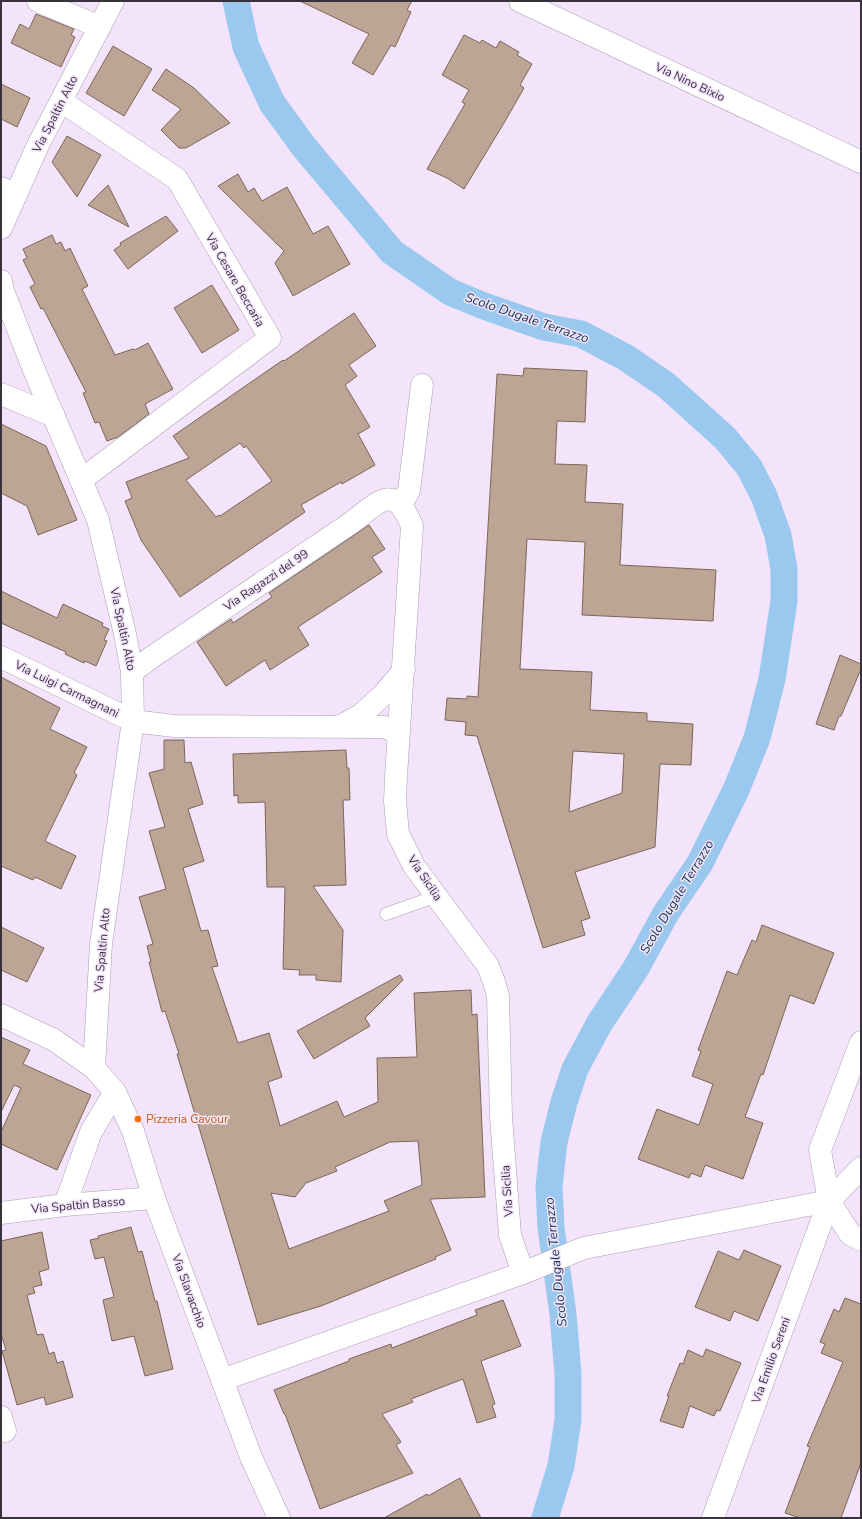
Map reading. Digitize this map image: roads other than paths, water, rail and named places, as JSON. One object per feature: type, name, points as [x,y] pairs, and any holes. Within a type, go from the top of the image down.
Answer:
[{"type":"street","points":[[38,1],[100,27]]},
{"type":"street","name":"Via Spaltin Alto","points":[[1,228],[9,191],[38,145],[113,1]]},
{"type":"street","name":"Via Nino Bixio","points":[[520,1],[861,162]]},
{"type":"street","name":"Via Cesare Beccaria","points":[[61,101],[177,179],[270,338],[81,480]]},
{"type":"street","name":"Via Spaltin Alto","points":[[1,281],[3,290],[54,416],[98,520],[125,634],[132,672],[133,721],[101,944],[94,1068]]},
{"type":"street","points":[[133,721],[174,726],[384,728],[398,733],[404,670],[412,526],[401,504],[409,491],[422,384]]},
{"type":"street","points":[[1,394],[54,416]]},
{"type":"street","name":"Via Ragazzi del 99","points":[[132,672],[382,500],[392,499],[401,504]]},
{"type":"street","name":"Via Luigi Carmagnani","points":[[1,657],[133,721]]},
{"type":"street","points":[[339,727],[362,714],[378,699],[404,670]]},
{"type":"street","name":"Via Sicilia","points":[[398,733],[395,801],[398,834],[414,866],[488,966],[498,996],[501,1118],[510,1235],[530,1270]]},
{"type":"street","name":"Via Slavacchio","points":[[1,1015],[54,1040],[94,1068],[115,1092],[133,1130],[154,1198],[251,1457],[279,1518]]},
{"type":"street","points":[[861,1042],[820,1150],[829,1201],[850,1234],[861,1240]]},
{"type":"street","points":[[65,1205],[91,1132],[115,1092]]},
{"type":"street","name":"Via Emilio Sereni","points":[[713,1518],[829,1201],[861,1168]]},
{"type":"street","name":"Via Spaltin Basso","points":[[1,1213],[65,1205],[154,1198]]},
{"type":"street","points":[[222,1380],[530,1270],[584,1248],[829,1201]]},
{"type":"lane","points":[[386,914],[437,896]]},
{"type":"waterway","name":"Scolo Dugale Terrazzo","points":[[236,1],[246,47],[272,103],[304,147],[392,252],[450,292],[484,306],[544,327],[581,334],[625,357],[666,385],[725,438],[749,467],[764,496],[778,535],[784,569],[784,601],[772,679],[757,738],[736,790],[700,863],[666,913],[636,968],[599,1024],[575,1069],[564,1102],[554,1142],[549,1186],[551,1228],[563,1314],[568,1374],[568,1420],[561,1466],[545,1518]]},
{"type":"place","name":"Pizzeria Cavour","points":[[138,1119]]}]
